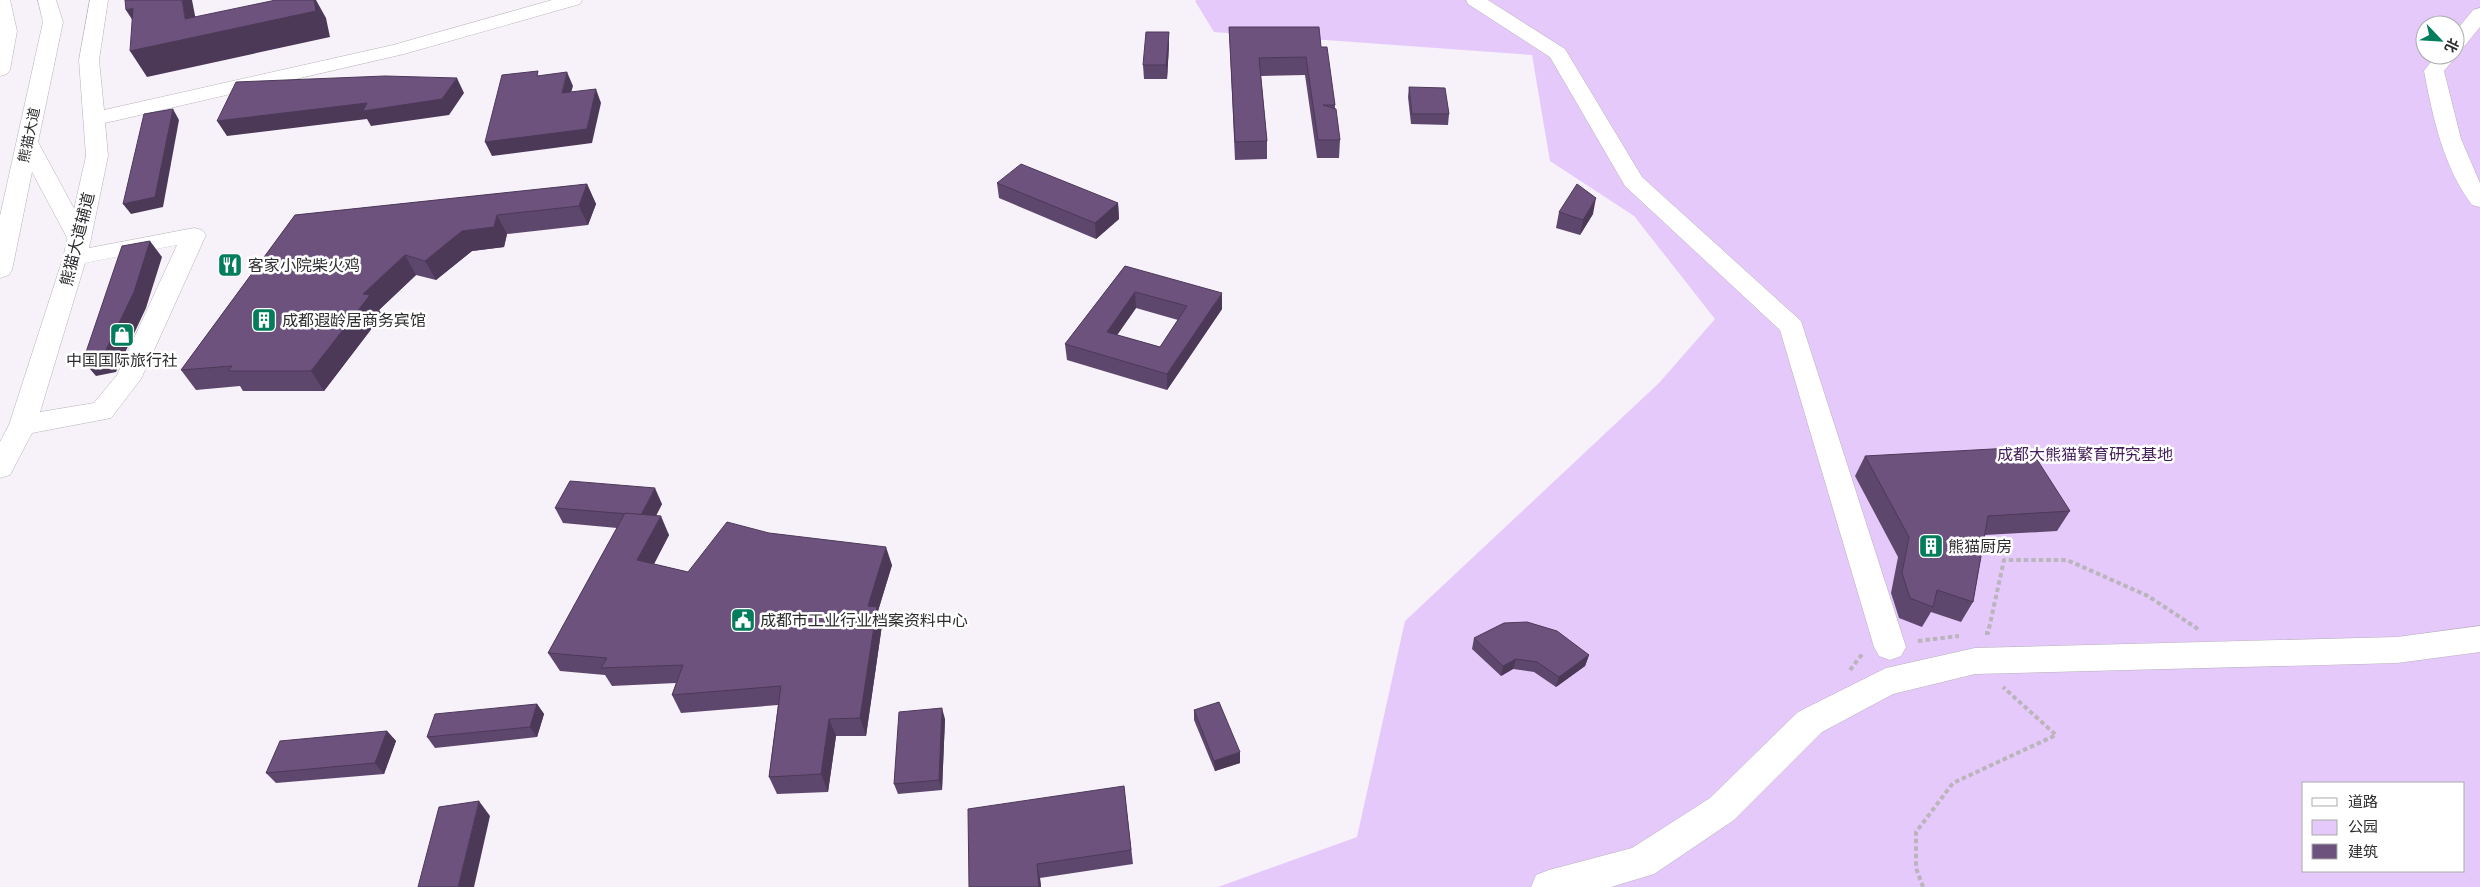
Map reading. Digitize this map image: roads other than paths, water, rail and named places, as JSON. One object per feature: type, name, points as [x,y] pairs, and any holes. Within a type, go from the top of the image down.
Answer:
[{"type":"street","points":[[0,70],[7,31],[1,0]]},
{"type":"street","name":"熊猫大道","points":[[0,270],[53,22],[47,0]]},
{"type":"street","name":"熊猫大道辅道","points":[[0,468],[23,425],[77,249],[97,156],[89,60],[99,0]]},
{"type":"street","points":[[94,119],[397,50],[573,0]]},
{"type":"street","points":[[1475,0],[1558,53],[1632,181],[1792,327],[1890,647]]},
{"type":"street","points":[[2465,33],[2480,14]]},
{"type":"street","points":[[2439,65],[2434,71],[2442,113],[2460,162],[2475,195],[2480,200]]},
{"type":"street","points":[[23,425],[102,412],[128,379],[194,235],[77,249],[28,142]]},
{"type":"street","points":[[1550,887],[1641,862],[1722,809],[1810,722],[1886,682],[1974,643],[2240,654],[2397,650],[2480,639]]},
{"type":"place","name":"客家小院柴火鸡","points":[[230,265]]},
{"type":"place","name":"成都遐龄居商务宾馆","points":[[264,320]]},
{"type":"place","name":"中国国际旅行社","points":[[122,335]]},
{"type":"place","name":"熊猫厨房","points":[[1931,546]]},
{"type":"place","name":"成都市工业行业档案资料中心","points":[[743,620]]},
{"type":"park label","name":"成都大熊猫繁育研究基地","points":[[2085,454]]}]
